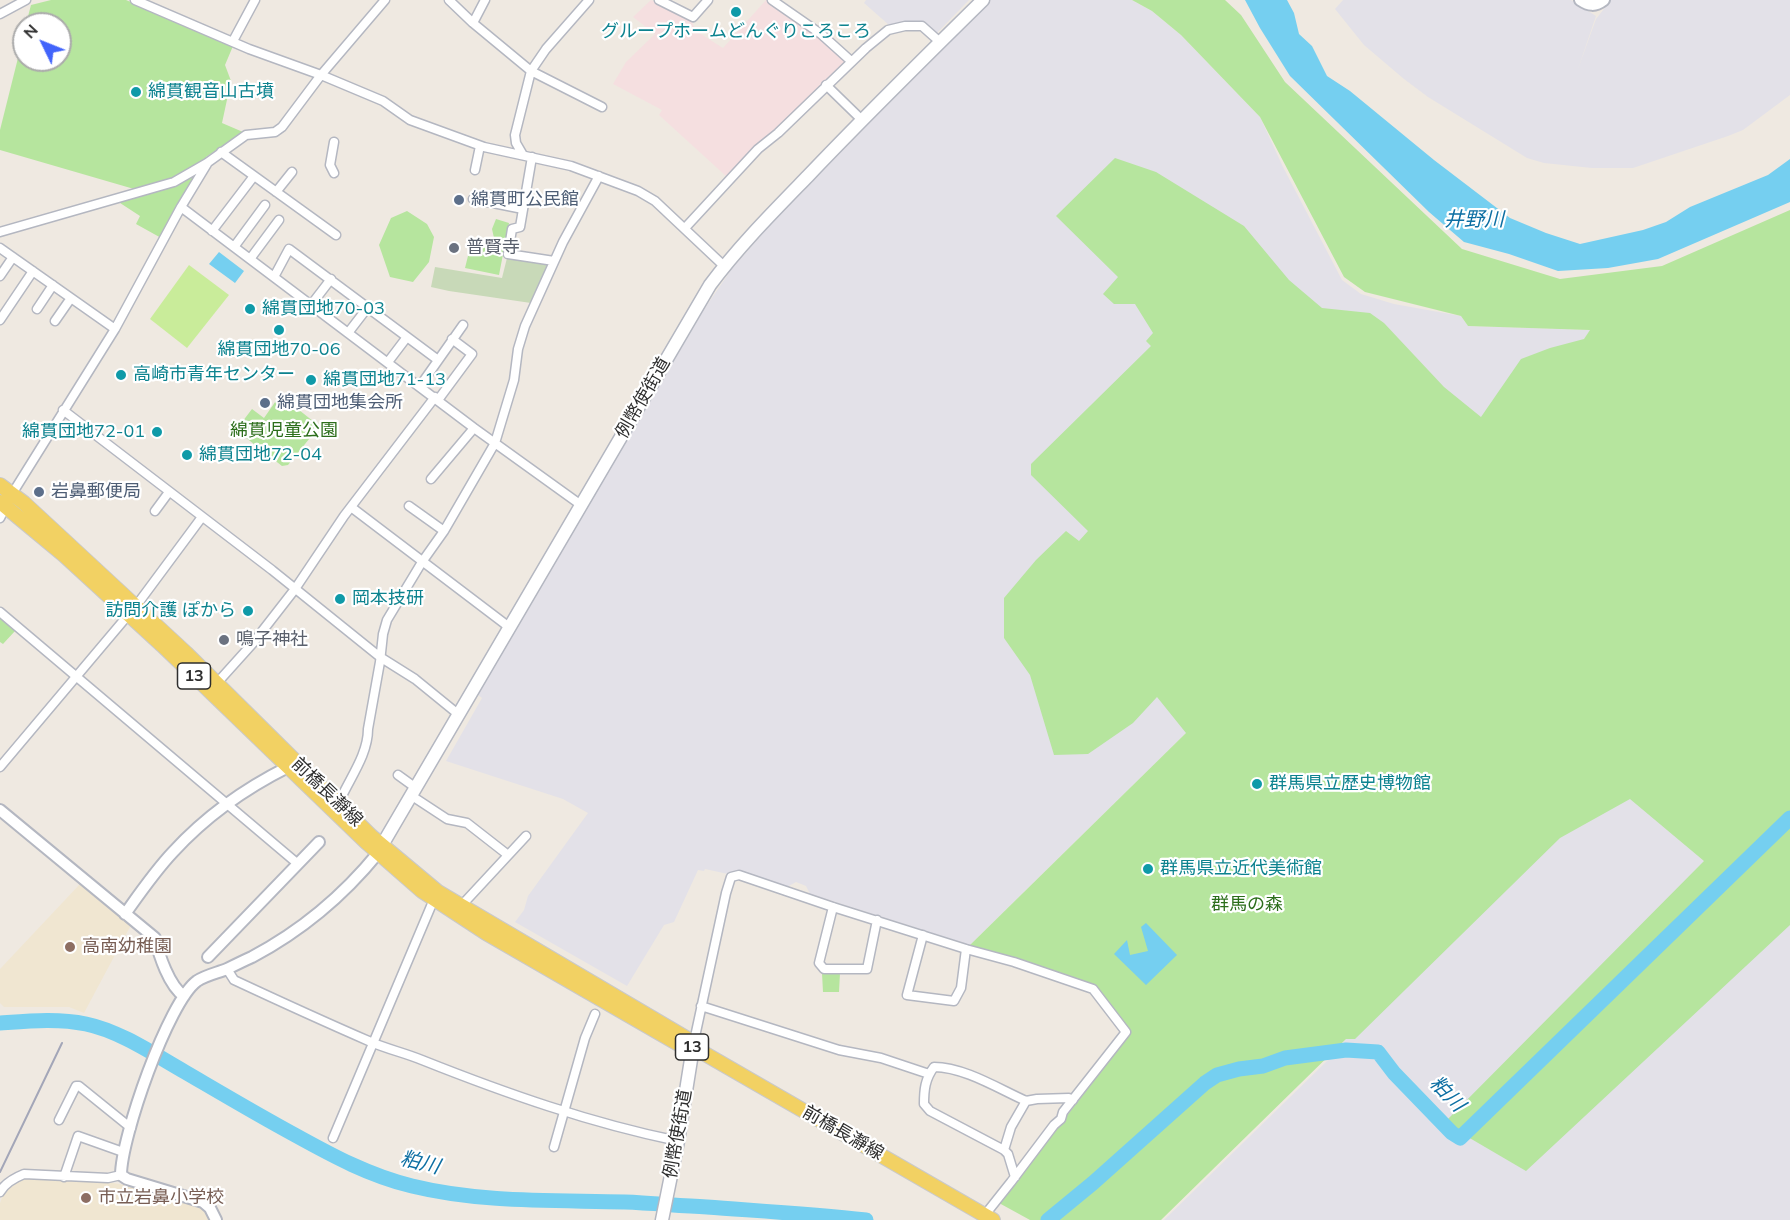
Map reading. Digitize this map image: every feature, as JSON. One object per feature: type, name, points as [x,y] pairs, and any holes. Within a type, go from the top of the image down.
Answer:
[{"type":"main road","name":"例幣使街道","points":[[380,849],[710,285],[750,236],[982,0]]},
{"type":"main road","name":"前橋長瀞線","points":[[0,484],[4,505],[217,683],[336,800],[422,891],[486,933],[682,1046],[693,1047]]},
{"type":"main road","name":"前橋長瀞線","points":[[132,610],[288,767],[380,849],[438,892],[668,1027],[686,1038],[693,1047],[988,1218]]},
{"type":"main road","name":"例幣使街道","points":[[662,1218],[678,1141],[693,1047]]},
{"type":"street","points":[[0,14],[26,0]]},
{"type":"street","points":[[233,41],[255,0]]},
{"type":"street","points":[[0,231],[174,182],[207,163],[246,135],[275,132],[282,127],[321,75],[385,0]]},
{"type":"street","points":[[449,0],[531,71],[602,107]]},
{"type":"street","points":[[473,23],[484,0]]},
{"type":"street","points":[[554,261],[508,254],[512,229],[520,227],[527,156],[516,143],[515,135],[531,71],[589,0]]},
{"type":"street","points":[[659,0],[693,17],[708,0]]},
{"type":"street","points":[[772,0],[821,33],[851,61]]},
{"type":"street","points":[[1588,2],[1598,4],[1604,0]]},
{"type":"street","points":[[138,1],[249,49],[321,75],[383,101],[410,120],[480,146],[571,166],[638,191],[655,201],[724,266]]},
{"type":"street","points":[[685,228],[758,149],[851,61],[888,30],[904,26],[922,26],[940,42]]},
{"type":"street","points":[[826,85],[862,120]]},
{"type":"street","points":[[334,142],[330,165],[334,173]]},
{"type":"street","points":[[476,170],[480,146]]},
{"type":"street","points":[[221,152],[336,236]]},
{"type":"street","points":[[4,505],[115,329],[207,163]]},
{"type":"street","points":[[276,192],[292,172]]},
{"type":"street","points":[[212,231],[254,176]]},
{"type":"street","points":[[336,800],[342,796],[368,739],[387,620],[422,562],[444,531],[495,443],[514,380],[518,349],[523,334],[554,261],[599,176]]},
{"type":"street","points":[[473,199],[523,208]]},
{"type":"street","points":[[234,247],[265,205]]},
{"type":"street","points":[[181,207],[474,428],[581,505]]},
{"type":"street","points":[[250,259],[279,220]]},
{"type":"street","points":[[0,248],[115,329]]},
{"type":"street","points":[[274,277],[289,249],[438,360]]},
{"type":"street","points":[[0,276],[13,257]]},
{"type":"street","points":[[0,320],[33,271]]},
{"type":"street","points":[[311,305],[331,279]]},
{"type":"street","points":[[36,309],[53,285]]},
{"type":"street","points":[[55,321],[71,298]]},
{"type":"street","points":[[348,333],[368,307]]},
{"type":"street","points":[[420,386],[463,325]]},
{"type":"street","points":[[388,362],[407,337]]},
{"type":"street","points":[[217,683],[253,643],[295,589],[351,507],[472,354],[452,339]]},
{"type":"street","points":[[63,410],[380,657],[415,679],[458,714]]},
{"type":"street","points":[[430,479],[474,428]]},
{"type":"street","points":[[155,511],[169,492]]},
{"type":"street","points":[[409,506],[444,531]]},
{"type":"street","points":[[351,507],[509,627]]},
{"type":"street","points":[[0,767],[132,610],[202,517]]},
{"type":"street","points":[[0,612],[298,864]]},
{"type":"street","points":[[125,914],[144,886],[190,835],[251,788],[288,767]]},
{"type":"street","points":[[398,775],[414,792],[447,819],[467,823],[508,855]]},
{"type":"street","points":[[0,810],[155,938],[159,953],[176,991],[184,996]]},
{"type":"street","points":[[461,906],[526,836]]},
{"type":"street","points":[[208,957],[320,842]]},
{"type":"street","points":[[121,1174],[123,1152],[151,1063],[184,996],[198,980],[227,969],[284,939],[316,916],[340,894],[380,849]]},
{"type":"street","points":[[693,1047],[731,876],[739,875],[1092,989],[1126,1032],[1063,1112],[1061,1119],[1015,1177],[988,1218]]},
{"type":"street","points":[[333,1138],[434,899]]},
{"type":"street","points":[[833,907],[819,963],[824,969],[867,969],[877,920]]},
{"type":"street","points":[[923,935],[908,995],[954,1001],[961,988],[966,949]]},
{"type":"street","points":[[227,969],[234,980],[373,1043],[419,1058],[488,1087],[565,1111],[678,1141]]},
{"type":"street","points":[[701,1006],[838,1050],[881,1058],[929,1074]]},
{"type":"street","points":[[554,1147],[585,1038],[595,1014]]},
{"type":"street","points":[[1015,1177],[1008,1154],[1004,1150],[930,1111],[924,1104],[924,1088],[934,1067],[959,1070],[1026,1101],[1069,1098],[1073,1100]]},
{"type":"street","points":[[59,1120],[75,1086],[79,1086],[130,1128]]},
{"type":"street","points":[[1004,1150],[1011,1127],[1026,1101]]},
{"type":"street","points":[[64,1177],[78,1136],[123,1152]]},
{"type":"street","points":[[0,1192],[14,1178],[24,1174],[108,1178],[121,1174]]},
{"type":"street","points":[[121,1174],[126,1179],[203,1202],[210,1208],[216,1220]]},
{"type":"shaded area","points":[[651,0],[691,20],[696,31],[723,48],[766,0],[770,0],[820,33],[846,61],[727,177],[659,115],[662,110],[613,84],[626,62],[655,34],[633,17]]},
{"type":"shaded area","points":[[866,0],[969,0],[936,34],[903,23],[889,25],[864,3]]},
{"type":"shaded area","points":[[989,0],[1132,0],[1152,11],[1181,35],[1260,117],[1283,167],[1342,280],[1361,294],[1394,304],[1461,316],[1468,326],[1591,330],[1528,413],[1186,733],[970,945],[810,894],[806,886],[796,882],[787,887],[738,871],[728,874],[705,869],[704,871],[698,870],[674,922],[664,925],[627,986],[515,922],[524,910],[528,896],[588,813],[563,799],[446,761],[482,698],[477,694],[703,311],[731,270],[783,210],[933,54]]},
{"type":"shaded area","points":[[1343,0],[1571,0],[1596,16],[1578,69],[1596,19],[1611,0],[1790,0],[1790,95],[1743,130],[1633,168],[1592,168],[1544,163],[1527,158],[1428,97],[1404,79],[1364,45],[1335,9]]},
{"type":"shaded area","points":[[1790,610],[1790,1220],[1164,1220],[1328,1060],[1347,1038]]},
{"type":"shaded area","name":"高南幼稚園","points":[[80,884],[131,925],[84,1013],[69,1007],[4,1007],[0,1003],[0,969]]},
{"type":"shaded area","name":"市立岩鼻小学校","points":[[18,1180],[95,1180],[131,1186],[200,1207],[210,1215],[212,1220],[0,1220],[0,1203],[6,1188]]},
{"type":"green space","points":[[51,0],[126,0],[233,46],[225,65],[231,81],[222,123],[243,132],[206,157],[203,167],[163,239],[136,224],[140,216],[117,201],[134,189],[0,150],[0,130],[14,72],[72,72],[72,12],[29,12],[31,5]]},
{"type":"green space","name":"群馬の森","points":[[1132,0],[1225,0],[1241,15],[1285,82],[1462,249],[1560,279],[1662,266],[1790,210],[1790,925],[1526,1171],[1444,1123],[1704,861],[1630,799],[1560,838],[1355,1039],[1346,1039],[1161,1220],[1030,1220],[999,1203],[1131,1033],[1094,985],[970,945],[1186,733],[1157,697],[1133,723],[1088,754],[1054,755],[1030,675],[1004,638],[1004,598],[1036,560],[1066,531],[1079,541],[1088,531],[1031,475],[1031,464],[1151,346],[1146,341],[1153,333],[1135,304],[1114,304],[1103,294],[1118,277],[1056,216],[1115,158],[1156,172],[1244,226],[1289,280],[1322,308],[1370,313],[1384,323],[1444,387],[1481,417],[1521,359],[1584,339],[1590,330],[1468,326],[1461,316],[1365,292],[1344,277],[1260,117],[1181,35],[1152,11]]},
{"type":"green space","points":[[407,211],[427,224],[434,237],[429,262],[413,282],[390,277],[379,245],[391,218]]},
{"type":"green space","points":[[496,219],[509,223],[499,275],[465,268],[472,240],[491,243],[494,238],[492,229]]},
{"type":"green space","points":[[507,258],[549,265],[531,303],[431,287],[435,267],[502,278]]},
{"type":"green space","points":[[189,265],[229,295],[187,348],[150,319]]},
{"type":"green space","name":"綿貫児童公園","points":[[280,395],[318,425],[288,465],[282,466],[236,430],[252,409],[264,418]]},
{"type":"green space","points":[[0,618],[15,631],[3,644],[0,642]]},
{"type":"green space","points":[[822,973],[840,973],[839,992],[823,992]]},
{"type":"water","name":"井野川","points":[[1245,0],[1287,0],[1294,13],[1299,34],[1312,46],[1327,76],[1350,91],[1434,160],[1510,218],[1546,233],[1580,244],[1643,230],[1666,222],[1690,207],[1768,175],[1790,159],[1790,202],[1658,259],[1608,268],[1558,271],[1464,242],[1429,212],[1290,76]]},
{"type":"water","points":[[219,252],[244,271],[235,283],[209,264]]},
{"type":"water","points":[[1146,923],[1177,955],[1146,985],[1114,954],[1127,940],[1130,955],[1148,951],[1141,927]]},
{"type":"waterway","name":"粕川","points":[[1048,1220],[1205,1083],[1217,1075],[1263,1066],[1285,1058],[1346,1050],[1378,1052],[1394,1073],[1452,1133],[1460,1138],[1790,818]]},
{"type":"waterway","name":"粕川","points":[[0,1023],[65,1021],[99,1027],[112,1032],[338,1158],[381,1177],[412,1186],[491,1198],[646,1203],[866,1220]]},
{"type":"railway","points":[[0,1172],[62,1043]]},
{"type":"place","name":"グループホームどんぐりころころ","points":[[736,12]]},
{"type":"place","name":"綿貫観音山古墳","points":[[136,92]]},
{"type":"place","name":"綿貫町公民館","points":[[459,200]]},
{"type":"place","name":"普賢寺","points":[[454,248]]},
{"type":"place","name":"綿貫団地70-03","points":[[250,309]]},
{"type":"place","name":"綿貫団地70-06","points":[[279,330]]},
{"type":"place","name":"高崎市青年センター","points":[[121,375]]},
{"type":"place","name":"綿貫団地71-13","points":[[311,380]]},
{"type":"place","name":"綿貫団地集会所","points":[[265,403]]},
{"type":"place","name":"綿貫団地72-01","points":[[157,432]]},
{"type":"place","name":"綿貫団地72-04","points":[[187,455]]},
{"type":"place","name":"岩鼻郵便局","points":[[39,492]]},
{"type":"place","name":"岡本技研","points":[[340,599]]},
{"type":"place","name":"訪問介護 ぽから","points":[[248,611]]},
{"type":"place","name":"鳴子神社","points":[[224,640]]},
{"type":"place","name":"群馬県立歴史博物館","points":[[1257,784]]},
{"type":"place","name":"群馬県立近代美術館","points":[[1148,869]]},
{"type":"place","name":"高南幼稚園","points":[[70,947]]},
{"type":"place","name":"市立岩鼻小学校","points":[[86,1198]]}]
